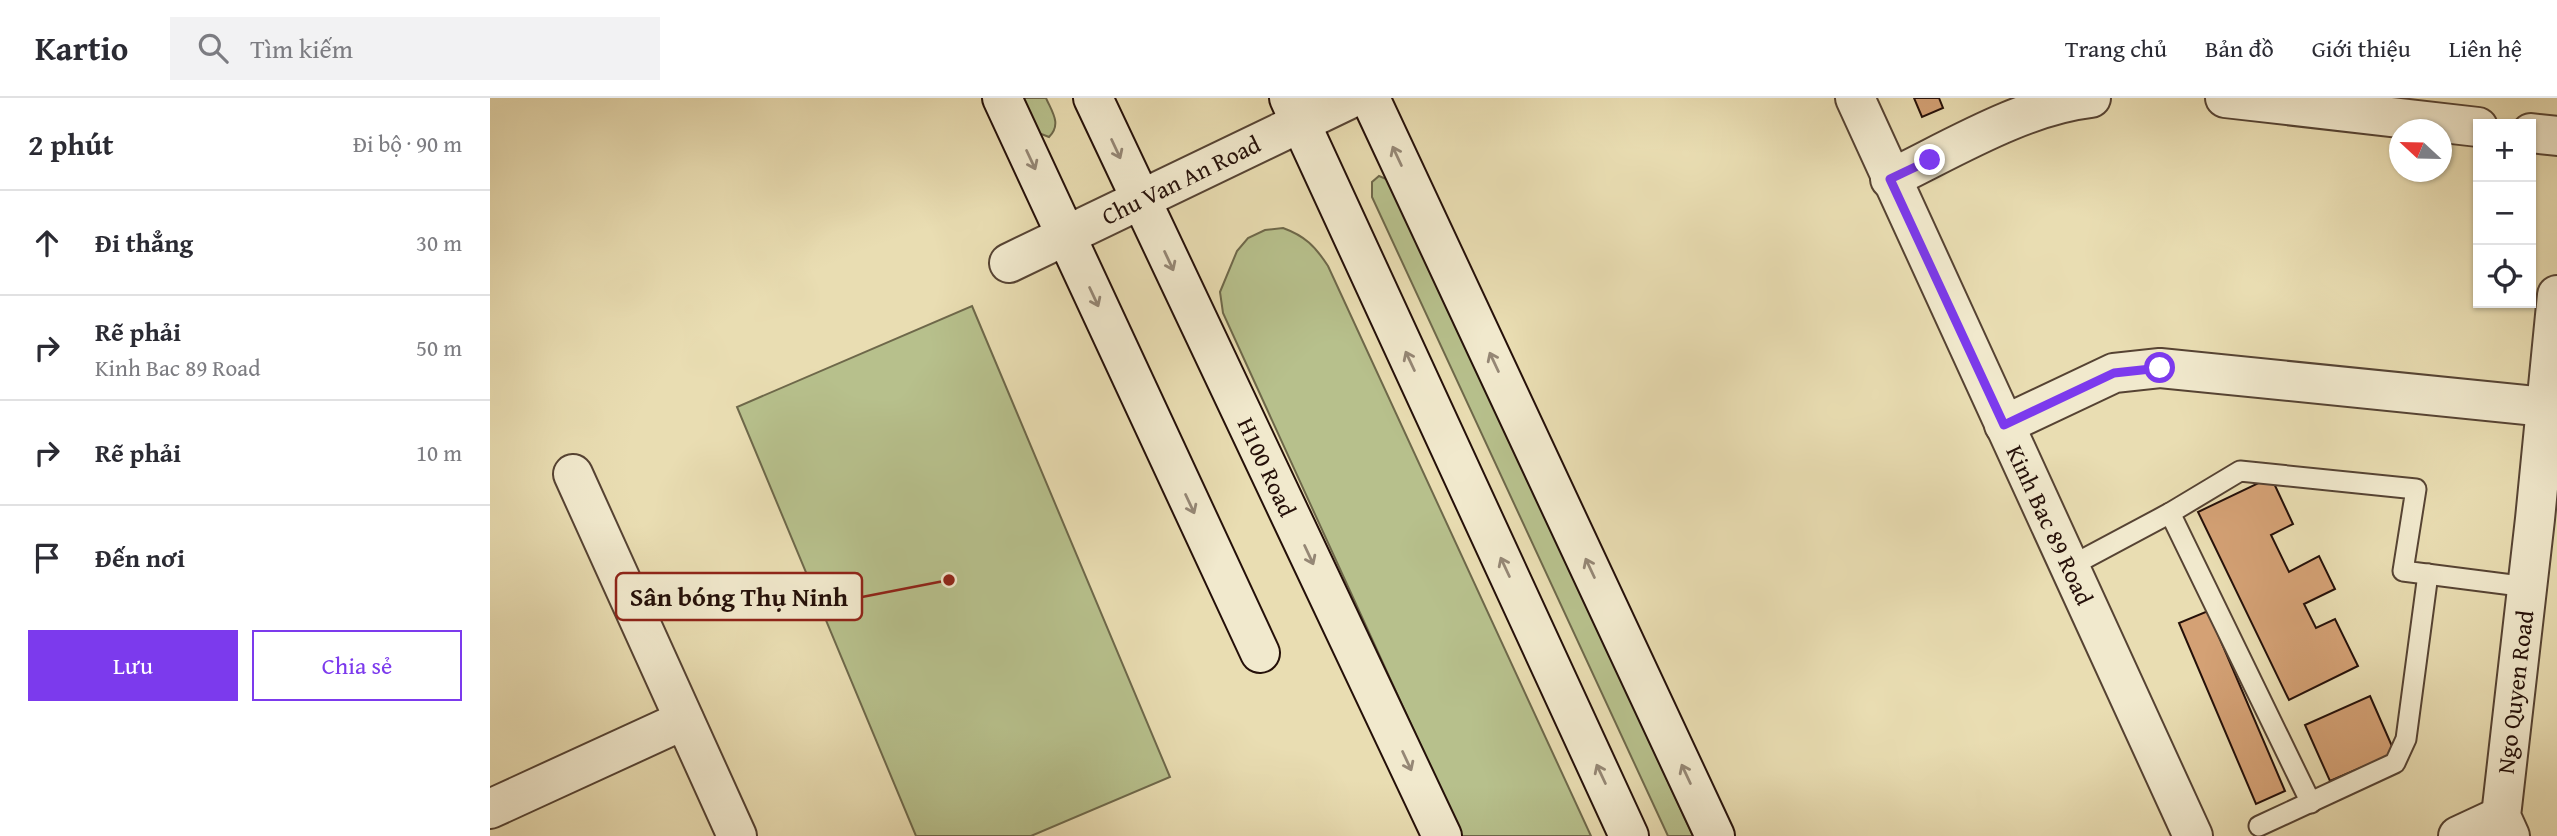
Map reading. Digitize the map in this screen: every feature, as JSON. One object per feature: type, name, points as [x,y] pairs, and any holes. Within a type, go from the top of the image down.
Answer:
[{"type":"street","points":[[1002,98],[1259,653]]},
{"type":"street","name":"H100 Road","points":[[1093,98],[1443,836]]},
{"type":"street","name":"Chu Van An Road","points":[[1009,262],[1140,200],[1295,110],[1352,98]]},
{"type":"street","points":[[1370,98],[1715,836]]},
{"type":"street","name":"Kinh Bac 89 Road","points":[[1855,98],[2193,836]]},
{"type":"street","points":[[1890,179],[2010,121],[2072,100],[2091,98]]},
{"type":"street","points":[[2225,98],[2473,126]]},
{"type":"street","points":[[1295,110],[1629,836]]},
{"type":"street","points":[[2536,134],[2557,136]]},
{"type":"street","name":"Ngo Quyen Road","points":[[2506,826],[2557,295]]},
{"type":"street","points":[[2004,425],[2114,373],[2160,368],[2546,407]]},
{"type":"street","points":[[573,474],[737,836]]},
{"type":"street","points":[[490,809],[684,720]]},
{"type":"street","points":[[2458,836],[2506,826]]},
{"type":"lane","points":[[2069,567],[2170,513],[2240,471],[2416,489],[2403,571],[2528,587]]},
{"type":"lane","points":[[2170,513],[2311,803]]},
{"type":"lane","points":[[2259,826],[2395,763],[2406,739],[2428,575]]},
{"type":"green space","points":[[1020,98],[1046,98],[1055,123],[1049,137],[1036,132]]},
{"type":"green space","points":[[1379,176],[1391,181],[1693,836],[1668,836],[1372,197],[1372,182]]},
{"type":"green space","points":[[1283,228],[1309,243],[1328,266],[1591,836],[1462,836],[1223,313],[1220,292],[1237,251],[1248,238],[1265,230]]},
{"type":"green space","points":[[972,306],[1170,777],[1031,836],[916,836],[737,407]]},
{"type":"building","points":[[1914,98],[1939,98],[1943,108],[1922,117]]},
{"type":"building","points":[[2271,477],[2293,524],[2271,535],[2289,572],[2319,556],[2335,589],[2304,604],[2316,628],[2335,619],[2358,666],[2289,700],[2198,512]]},
{"type":"building","points":[[2208,611],[2285,791],[2256,804],[2179,623]]},
{"type":"building","points":[[2370,696],[2395,753],[2330,781],[2305,725]]},
{"type":"place","name":"Sân bóng Thụ Ninh","points":[[949,580]]},
{"type":"route","points":[[1930,160],[1890,179],[2004,425],[2114,373],[2160,368]]}]
